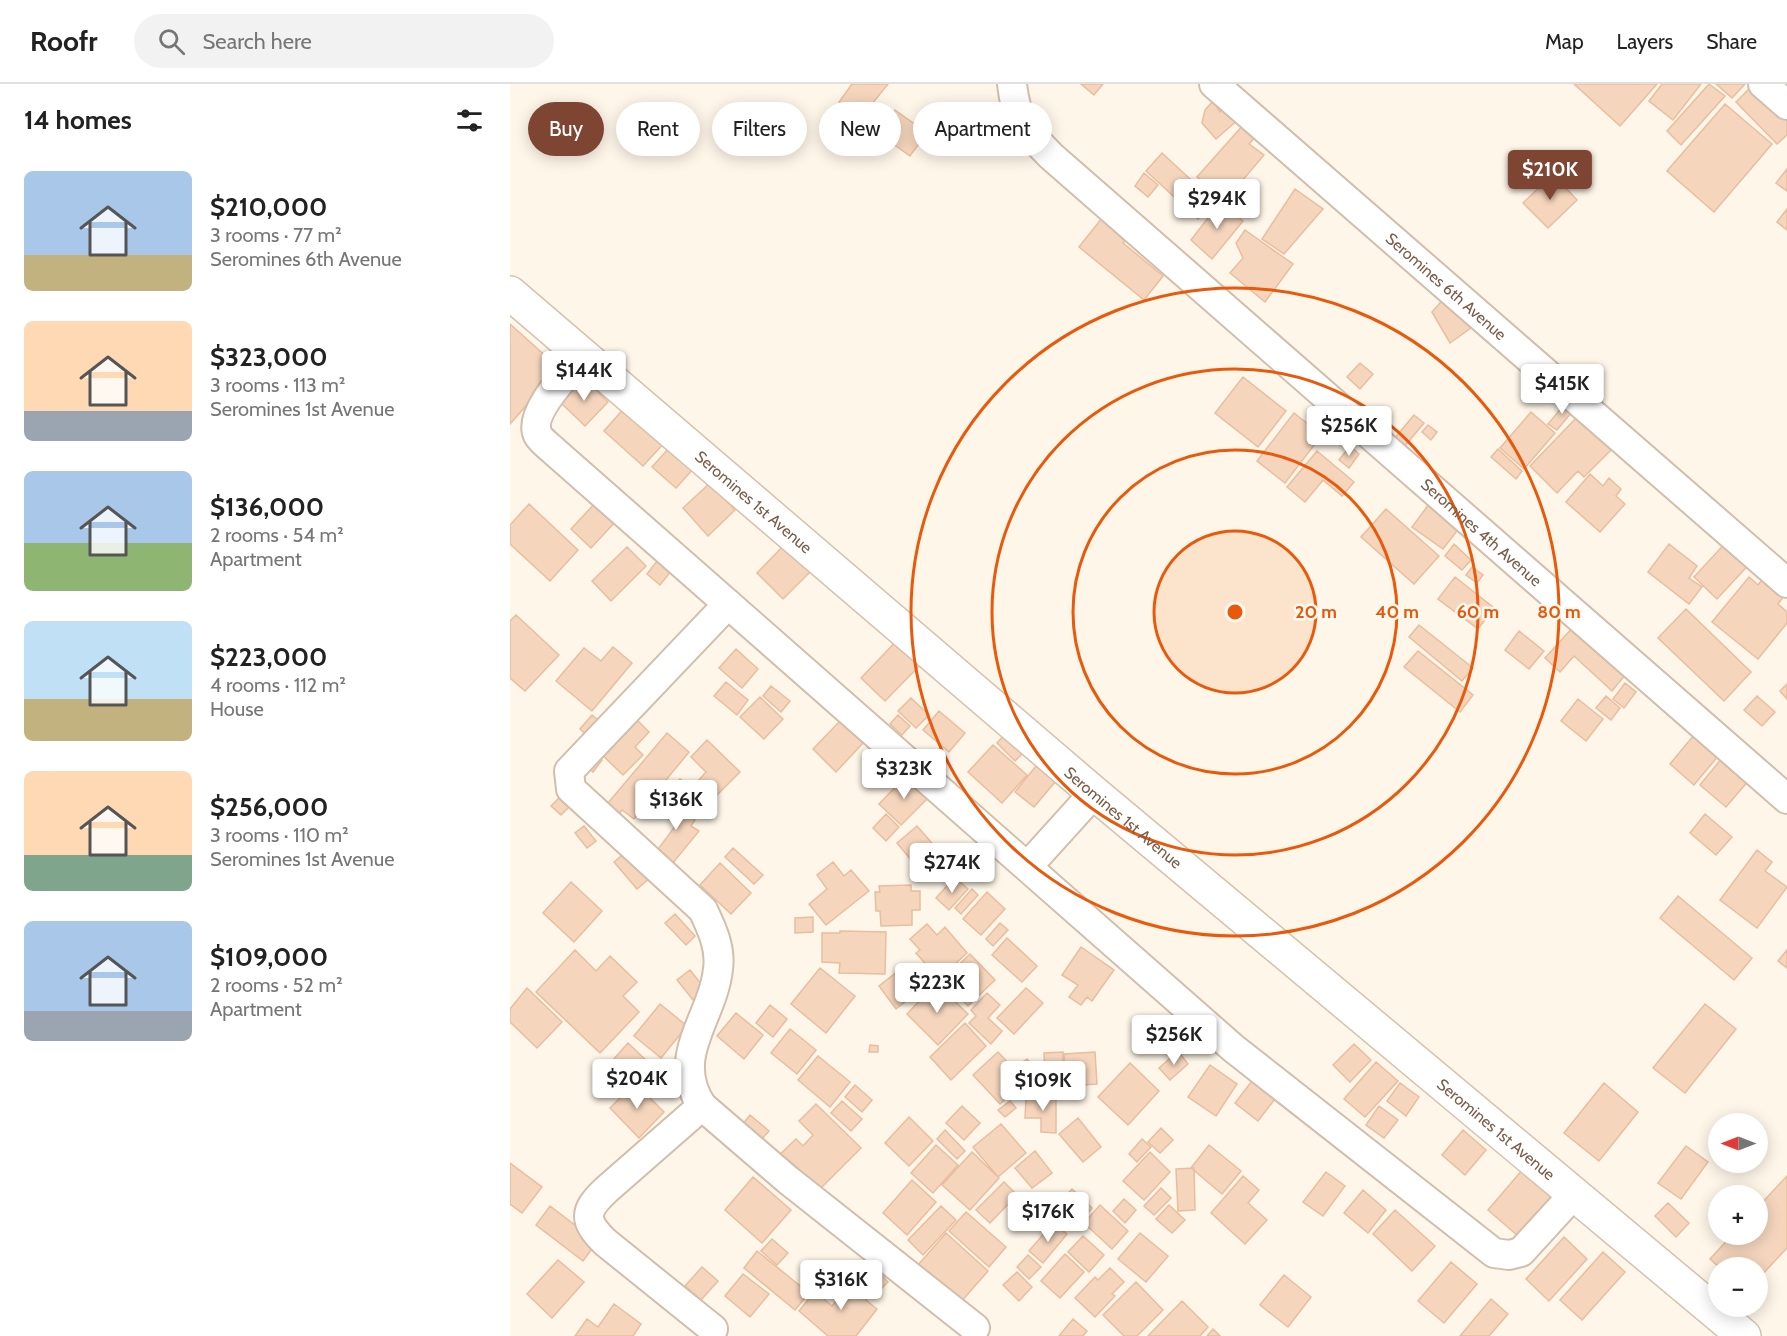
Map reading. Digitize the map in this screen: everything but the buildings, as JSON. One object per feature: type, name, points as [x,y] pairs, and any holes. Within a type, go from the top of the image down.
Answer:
[{"type":"street","name":"Seromines 4th Avenue","points":[[1012,84],[1014,108],[1022,127],[1051,156],[1787,799]]},
{"type":"street","name":"Seromines 6th Avenue","points":[[1214,84],[1787,583]]},
{"type":"street","points":[[1763,84],[1787,105]]},
{"type":"street","name":"Seromines 1st Avenue","points":[[510,293],[1094,793],[1744,1336]]},
{"type":"street","points":[[583,355],[541,407],[537,434],[1233,1048],[1494,1253],[1509,1255],[1521,1252],[1574,1194]]},
{"type":"street","points":[[728,604],[569,771],[568,781],[571,789],[703,910],[715,936],[719,966],[715,986],[691,1048],[689,1080],[702,1106],[788,1180],[975,1328]]},
{"type":"street","points":[[1028,866],[1094,793]]},
{"type":"street","points":[[702,1106],[590,1205],[588,1214],[594,1230],[605,1242],[713,1329]]}]
